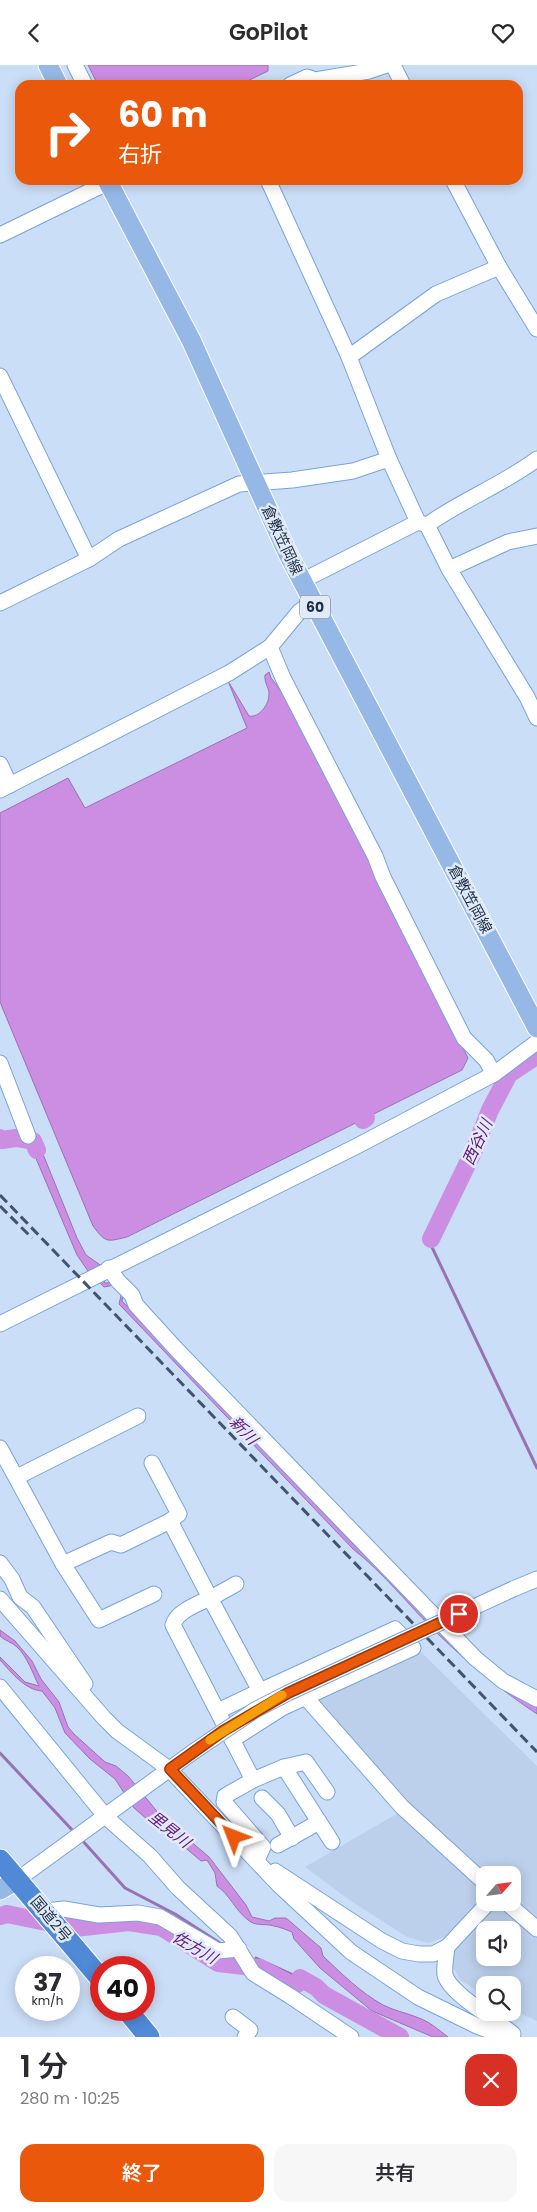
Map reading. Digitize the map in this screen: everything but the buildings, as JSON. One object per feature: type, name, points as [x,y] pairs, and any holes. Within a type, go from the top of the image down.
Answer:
[{"type":"highway","name":"国道2号","points":[[0,1860],[9,1885],[51,1919],[90,1966]]},
{"type":"highway","points":[[135,2021],[149,2037]]},
{"type":"main road","points":[[48,65],[56,80]]},
{"type":"main road","name":"倉敷笠岡線","points":[[112,185],[191,340],[312,602],[537,1027]]},
{"type":"street","points":[[75,65],[82,80]]},
{"type":"street","points":[[301,80],[307,77],[315,80],[370,71],[387,65]]},
{"type":"street","points":[[393,65],[400,80]]},
{"type":"street","points":[[0,235],[102,185]]},
{"type":"street","points":[[270,185],[349,357],[389,459],[422,524],[449,569],[532,694],[537,718]]},
{"type":"street","points":[[456,185],[499,267],[537,329]]},
{"type":"street","points":[[349,357],[436,294],[499,267]]},
{"type":"street","points":[[0,376],[90,559]]},
{"type":"street","points":[[0,603],[90,559],[119,539],[239,485],[354,471],[389,459]]},
{"type":"street","points":[[302,581],[422,524],[518,473],[537,459]]},
{"type":"street","points":[[449,569],[508,541],[537,536]]},
{"type":"street","points":[[0,764],[5,787],[229,673],[270,647],[299,612],[312,602]]},
{"type":"street","points":[[270,647],[283,678],[375,856],[383,877],[464,1038],[486,1059],[494,1073]]},
{"type":"street","points":[[0,1324],[78,1286],[109,1268],[358,1146],[494,1073],[537,1042]]},
{"type":"street","points":[[0,1063],[28,1136]]},
{"type":"street","points":[[109,1268],[118,1281],[132,1295],[136,1305],[177,1351],[475,1658],[503,1681],[537,1699]]},
{"type":"street","points":[[17,1477],[138,1416]]},
{"type":"street","points":[[0,1448],[63,1564],[99,1620],[154,1594]]},
{"type":"street","points":[[63,1564],[111,1542],[120,1545],[179,1515],[152,1463]]},
{"type":"street","points":[[170,1521],[260,1691]]},
{"type":"street","points":[[0,1563],[12,1579],[20,1597],[33,1607],[76,1672],[104,1708],[104,1718]]},
{"type":"street","points":[[9,1885],[193,1752],[255,1710],[288,1693],[537,1579]]},
{"type":"street","points":[[236,1584],[186,1611],[175,1619],[173,1625],[254,1780]]},
{"type":"street","points":[[0,1599],[104,1718],[165,1772],[351,1952],[418,1997],[469,2023],[506,2037]]},
{"type":"street","points":[[218,1711],[395,1629],[413,1649],[282,1708],[232,1740]]},
{"type":"street","points":[[288,1677],[402,1807],[476,1875]]},
{"type":"street","points":[[0,1687],[178,1888],[230,1936],[253,1973],[351,2037]]},
{"type":"street","points":[[257,1860],[263,1847],[224,1802],[225,1797],[254,1780],[284,1767],[306,1762],[327,1792]]},
{"type":"street","points":[[284,1767],[332,1842]]},
{"type":"street","points":[[262,1798],[278,1814],[292,1837]]},
{"type":"street","points":[[278,1845],[319,1823]]},
{"type":"street","points":[[257,1860],[382,1941],[402,1951],[419,1954],[433,1953],[447,1947],[481,1911]]},
{"type":"street","points":[[51,1919],[64,1909],[99,1915],[138,1913],[160,1917],[218,1951],[242,1954]]},
{"type":"street","points":[[516,1911],[537,1929]]},
{"type":"street","points":[[447,1947],[446,1975],[449,1983],[516,2037]]},
{"type":"street","points":[[233,2017],[250,2030],[245,2037]]},
{"type":"shaded area","points":[[419,1650],[537,1766],[537,2021],[521,2014],[521,1976],[476,1976],[476,1990],[460,1980],[453,1967],[454,1947],[444,1937],[428,1943],[407,1937],[348,1899],[305,1867],[412,1805],[318,1700],[317,1696]]},
{"type":"water","points":[[88,65],[268,65],[268,71],[249,80],[96,80]]},
{"type":"water","points":[[269,672],[271,678],[287,699],[468,1058],[462,1070],[127,1237],[107,1240],[93,1226],[0,1002],[0,813],[68,778],[85,808],[247,728],[228,681],[249,716],[253,716],[263,710],[269,698],[265,675]]},
{"type":"water","points":[[17,1090],[77,1238],[86,1255],[103,1267],[105,1283],[116,1282],[124,1292],[122,1301],[355,1546],[537,1703],[537,1714],[461,1656],[438,1634],[386,1579],[353,1549],[119,1304],[122,1292],[114,1285],[104,1287],[88,1271],[77,1255],[32,1149],[32,1136]]},
{"type":"water","name":"里見川","points":[[0,1630],[15,1641],[32,1661],[41,1679],[59,1702],[68,1727],[74,1734],[105,1762],[116,1766],[128,1776],[160,1815],[209,1857],[246,1905],[252,1917],[269,1921],[275,1918],[286,1918],[321,1948],[323,1956],[367,1994],[383,2005],[427,2022],[448,2037],[433,2037],[372,2011],[320,1968],[294,1939],[292,1932],[271,1925],[257,1924],[243,1916],[217,1886],[215,1873],[207,1860],[201,1861],[134,1808],[115,1779],[90,1759],[65,1733],[55,1708],[42,1691],[24,1684],[0,1660],[0,1657],[25,1682],[39,1686],[24,1655],[15,1645],[0,1636]]},
{"type":"waterway","name":"西谷川","points":[[431,1239],[474,1150],[490,1110],[509,1074],[536,1056]]},
{"type":"waterway","name":"新川","points":[[0,1138],[2,1140],[16,1138],[33,1141],[37,1150]]},
{"type":"waterway","points":[[431,1239],[430,1243],[537,1468]]},
{"type":"waterway","points":[[0,1753],[75,1833]]},
{"type":"waterway","points":[[81,1839],[125,1888],[175,1914],[223,1945]]},
{"type":"waterway","name":"佐方川","points":[[0,1916],[7,1914],[75,1928],[129,1922],[161,1927],[218,1963],[260,1968],[290,1984],[297,1984],[300,1978],[316,1987],[324,1995],[400,2037]]},
{"type":"waterway","points":[[256,1958],[300,1978]]},
{"type":"railway","points":[[0,1195],[537,1752]]},
{"type":"railway","points":[[0,1206],[32,1238]]},
{"type":"slow traffic","points":[[210,1740],[255,1710],[282,1695]]},
{"type":"route","points":[[234,1837],[170,1769],[255,1710],[459,1614]]}]
